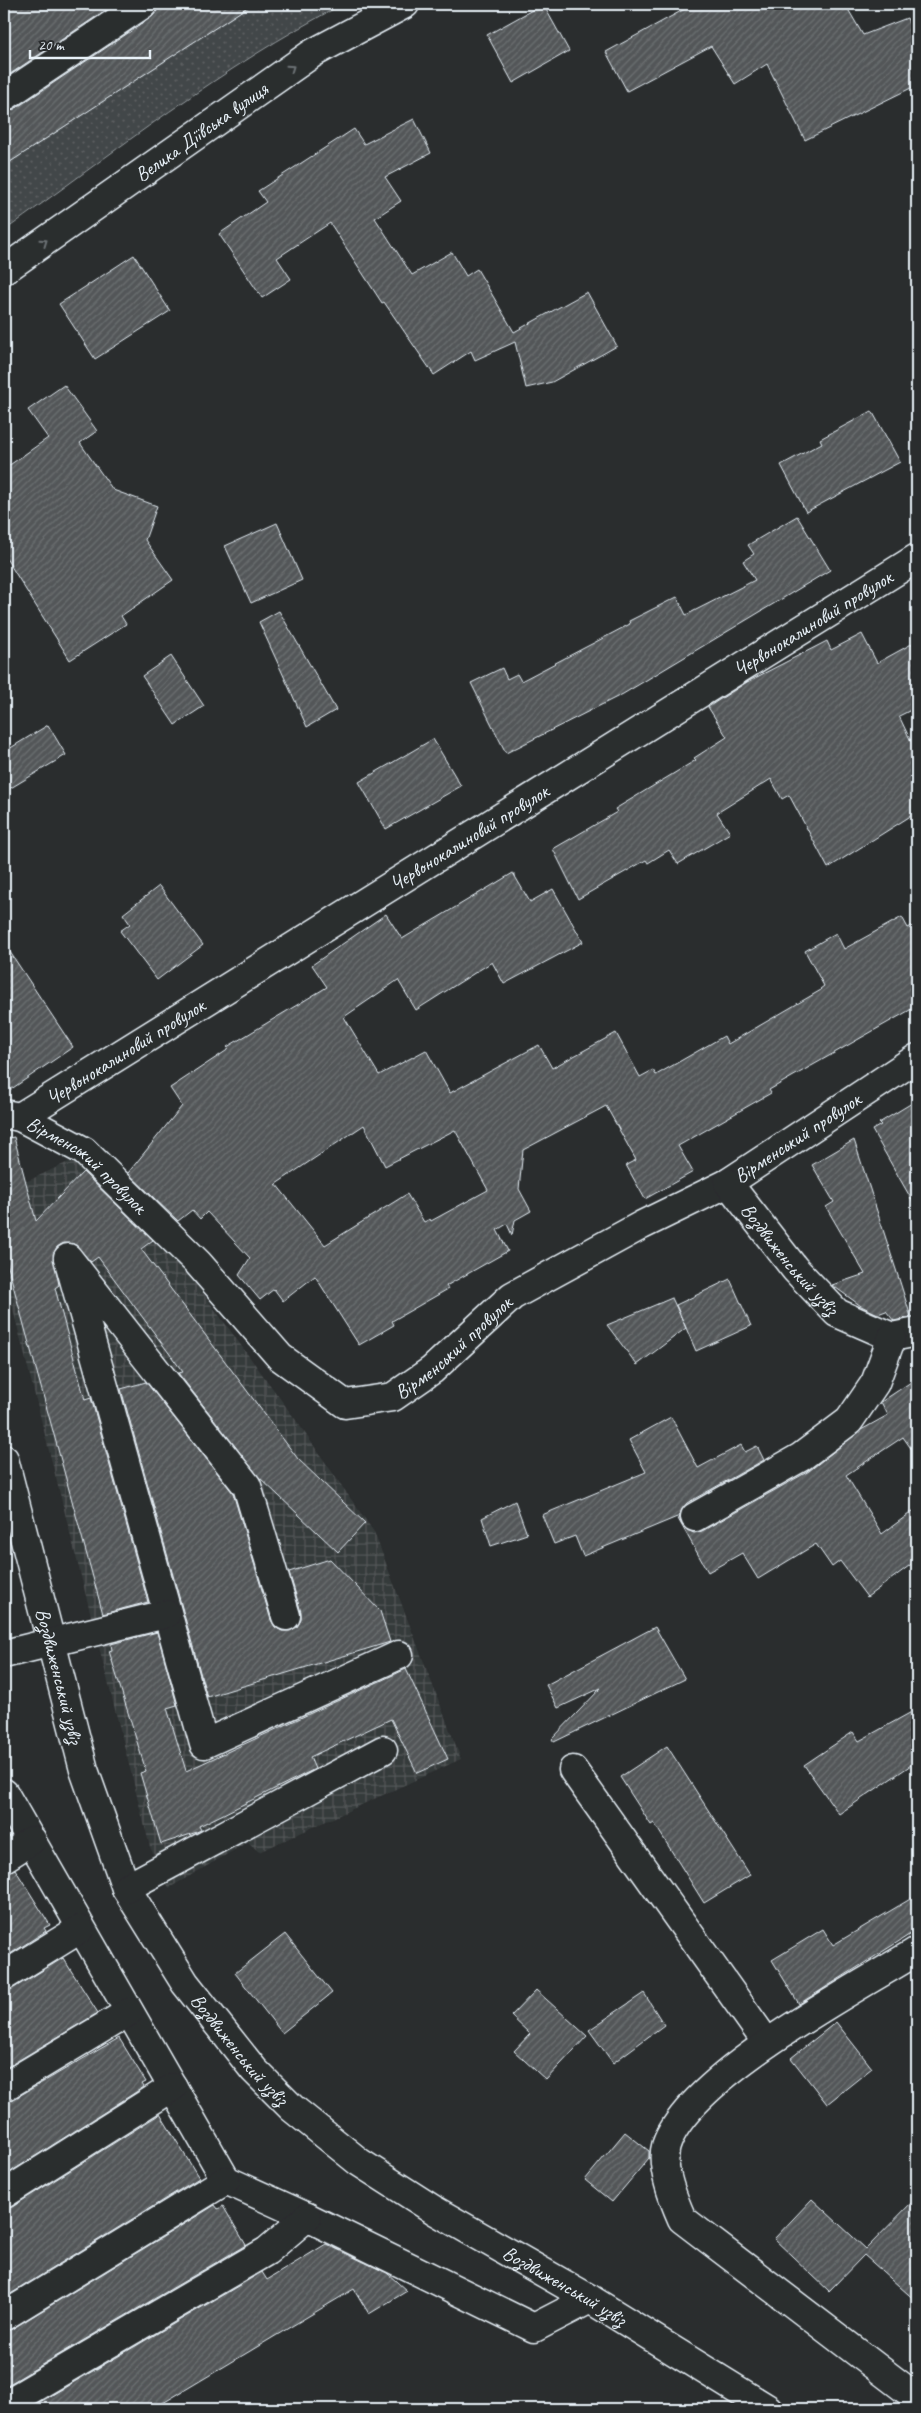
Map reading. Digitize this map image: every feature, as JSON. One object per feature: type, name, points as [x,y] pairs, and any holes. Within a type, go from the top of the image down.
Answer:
[{"type":"street","points":[[4,97],[143,4]]},
{"type":"street","name":"Велика Діївська вулиця","points":[[4,270],[313,53],[404,4]]},
{"type":"street","name":"Червонокалиновий провулок","points":[[12,1115],[917,558]]},
{"type":"street","name":"Вірменський провулок","points":[[12,1115],[84,1151],[198,1263],[280,1357],[345,1404],[393,1397],[432,1370],[512,1296],[642,1225],[728,1184],[917,1058]]},
{"type":"street","name":"Воздвиженський узвіз","points":[[728,1184],[795,1269],[837,1313],[904,1334]]},
{"type":"street","points":[[286,1616],[247,1486],[68,1258],[166,1614],[204,1744],[399,1655]]},
{"type":"street","points":[[695,1516],[801,1457],[849,1421],[875,1383],[904,1334]]},
{"type":"street","name":"Воздвиженський узвіз","points":[[4,1459],[84,1770],[126,1888],[185,1983],[254,2070],[292,2108],[368,2167],[434,2210],[590,2299],[768,2409]]},
{"type":"street","points":[[4,1654],[166,1614]]},
{"type":"street","points":[[126,1888],[383,1750]]},
{"type":"street","points":[[573,1770],[767,2043]]},
{"type":"street","points":[[4,1793],[32,1840],[80,1929],[226,2180],[307,2217],[534,2328],[590,2299]]},
{"type":"street","points":[[4,1858],[32,1840]]},
{"type":"street","points":[[4,1976],[80,1929]]},
{"type":"street","points":[[917,1951],[767,2043],[718,2082],[681,2117],[665,2148],[668,2184],[682,2219],[917,2398]]},
{"type":"street","points":[[4,2087],[129,2012]]},
{"type":"street","points":[[4,2194],[173,2087]]},
{"type":"street","points":[[4,2316],[226,2180]]},
{"type":"street","points":[[4,2405],[267,2251],[307,2217]]},
{"type":"shaded area","points":[[252,4],[343,4],[254,55],[169,111],[4,231],[4,166]]},
{"type":"shaded area","points":[[79,1157],[172,1251],[295,1419],[374,1532],[461,1759],[259,1852],[248,1842],[169,1888],[150,1847],[4,1274],[4,1192]]},
{"type":"shaded area","points":[[4,1610],[10,1630],[4,1665]]},
{"type":"building","points":[[4,4],[115,4],[4,78]]},
{"type":"building","points":[[158,4],[252,4],[4,166],[4,112],[13,110],[152,17],[157,11]]},
{"type":"building","points":[[543,4],[569,51],[513,83],[487,35]]},
{"type":"building","points":[[694,4],[845,4],[863,35],[907,18],[917,42],[917,85],[805,140],[767,64],[735,84],[711,46],[627,91],[606,52]]},
{"type":"building","points":[[414,119],[431,153],[385,177],[401,201],[375,218],[412,275],[452,252],[466,276],[477,269],[514,332],[587,292],[617,346],[552,382],[526,388],[515,342],[475,360],[471,351],[434,375],[384,302],[382,303],[330,223],[277,258],[291,279],[262,298],[219,234],[266,202],[258,191],[354,129],[364,144]]},
{"type":"building","points":[[134,255],[170,311],[95,359],[59,304]]},
{"type":"building","points":[[64,385],[97,431],[80,443],[113,490],[157,506],[145,540],[173,580],[121,616],[126,624],[70,660],[4,555],[4,469],[48,438],[28,410]]},
{"type":"building","points":[[872,411],[900,462],[806,512],[781,465],[822,443],[820,439]]},
{"type":"building","points":[[797,516],[830,570],[623,694],[506,753],[471,683],[502,668],[507,679],[517,674],[521,681],[630,624],[629,621],[677,597],[686,615],[755,580],[743,561],[754,554],[748,545]]},
{"type":"building","points":[[277,523],[302,580],[251,603],[225,546]]},
{"type":"building","points":[[279,611],[336,710],[307,727],[259,622]]},
{"type":"building","points":[[862,634],[877,663],[917,641],[917,707],[899,716],[917,754],[917,812],[828,868],[789,795],[782,799],[771,779],[717,813],[730,833],[678,864],[669,850],[648,863],[646,860],[578,899],[553,849],[617,812],[615,809],[696,760],[694,758],[727,737],[708,707],[747,682],[827,641],[831,650]]},
{"type":"building","points":[[171,656],[204,706],[175,725],[142,676]]},
{"type":"building","points":[[48,725],[66,755],[4,792],[4,752]]},
{"type":"building","points":[[433,739],[461,786],[386,829],[359,782]]},
{"type":"building","points":[[513,873],[530,902],[553,889],[583,942],[504,984],[492,962],[416,1010],[398,980],[344,1017],[379,1075],[426,1050],[450,1093],[539,1045],[552,1068],[616,1033],[640,1077],[653,1070],[656,1075],[724,1036],[728,1044],[821,990],[824,986],[805,951],[836,933],[844,949],[902,917],[908,928],[917,923],[917,1006],[769,1090],[771,1093],[678,1146],[693,1172],[645,1199],[626,1165],[636,1160],[606,1106],[523,1150],[519,1189],[531,1211],[515,1220],[512,1235],[507,1224],[497,1230],[508,1251],[446,1286],[448,1289],[392,1321],[394,1325],[359,1345],[315,1276],[283,1301],[274,1289],[260,1300],[239,1275],[250,1258],[207,1212],[200,1219],[192,1210],[178,1221],[128,1173],[182,1106],[170,1088],[229,1049],[227,1047],[327,987],[312,965],[386,914],[402,939]],"holes":[[[364,1125],[385,1166],[455,1130],[488,1190],[431,1221],[430,1219],[424,1222],[407,1194],[325,1245],[276,1184]]]},
{"type":"building","points":[[159,886],[203,945],[157,980],[120,931],[130,924],[123,914]]},
{"type":"building","points":[[4,943],[73,1047],[4,1094]]},
{"type":"building","points":[[917,1100],[917,1209],[872,1130],[881,1125],[879,1123]]},
{"type":"building","points":[[14,1137],[36,1221],[83,1172],[153,1240],[141,1249],[298,1459],[365,1523],[338,1552],[259,1477],[178,1373],[183,1372],[98,1257],[91,1262],[74,1244],[64,1243],[57,1247],[53,1254],[59,1285],[55,1288],[85,1400],[91,1398],[148,1602],[103,1614],[4,1252],[4,1139]]},
{"type":"building","points":[[854,1140],[911,1317],[894,1321],[886,1311],[878,1314],[861,1306],[832,1285],[865,1274],[826,1207],[834,1202],[812,1165]]},
{"type":"building","points":[[730,1279],[751,1326],[696,1351],[676,1305]]},
{"type":"building","points":[[672,1298],[686,1328],[637,1365],[607,1325]]},
{"type":"building","points":[[917,1378],[917,1457],[903,1437],[846,1475],[882,1534],[917,1508],[917,1560],[867,1597],[840,1561],[832,1567],[816,1544],[758,1579],[742,1553],[708,1572],[677,1517],[583,1556],[575,1536],[554,1544],[542,1515],[646,1472],[629,1440],[671,1417],[698,1468],[741,1445],[745,1452],[757,1446],[764,1460],[687,1503],[679,1516],[682,1525],[694,1533],[702,1531],[809,1471],[861,1430],[888,1415],[881,1402]]},
{"type":"building","points":[[146,1382],[233,1493],[271,1620],[275,1627],[282,1631],[290,1631],[297,1627],[301,1620],[301,1612],[289,1572],[330,1559],[380,1611],[390,1642],[207,1697],[121,1389]]},
{"type":"building","points":[[515,1501],[527,1534],[491,1546],[482,1518]]},
{"type":"building","points":[[655,1627],[685,1679],[554,1742],[552,1739],[601,1688],[558,1708],[546,1685]]},
{"type":"building","points":[[157,1632],[177,1705],[167,1708],[186,1771],[406,1669],[448,1759],[417,1773],[391,1719],[310,1757],[315,1769],[199,1826],[201,1830],[161,1844],[140,1773],[146,1771],[109,1651],[112,1650],[111,1644]]},
{"type":"building","points":[[917,1709],[917,1761],[839,1814],[804,1765],[853,1732],[859,1741]]},
{"type":"building","points":[[667,1746],[750,1875],[704,1903],[654,1823],[651,1825],[620,1777]]},
{"type":"building","points":[[15,1869],[50,1925],[44,1928],[46,1931],[4,1958],[4,1873]]},
{"type":"building","points":[[917,1895],[917,1930],[799,2004],[772,1960],[823,1929],[833,1945]]},
{"type":"building","points":[[285,1934],[332,1993],[282,2033],[235,1973]]},
{"type":"building","points":[[63,1958],[98,2013],[4,2069],[4,1992]]},
{"type":"building","points":[[536,1990],[587,2036],[546,2080],[514,2051],[530,2034],[511,2016]]},
{"type":"building","points":[[644,1993],[664,2025],[613,2063],[589,2030]]},
{"type":"building","points":[[836,2022],[872,2068],[827,2104],[791,2058]]},
{"type":"building","points":[[119,2038],[146,2082],[142,2084],[144,2087],[4,2176],[4,2103]]},
{"type":"building","points":[[160,2114],[199,2178],[4,2298],[4,2209],[12,2207]]},
{"type":"building","points":[[625,2132],[649,2151],[649,2158],[612,2202],[585,2180]]},
{"type":"building","points":[[917,2197],[917,2302],[864,2255],[829,2291],[774,2239],[812,2199],[866,2249]]},
{"type":"building","points":[[215,2205],[218,2209],[223,2206],[246,2245],[4,2387],[4,2332],[12,2329]]},
{"type":"building","points":[[326,2244],[387,2273],[407,2291],[369,2314],[354,2289],[153,2409],[28,2409],[262,2272],[267,2280]]}]
